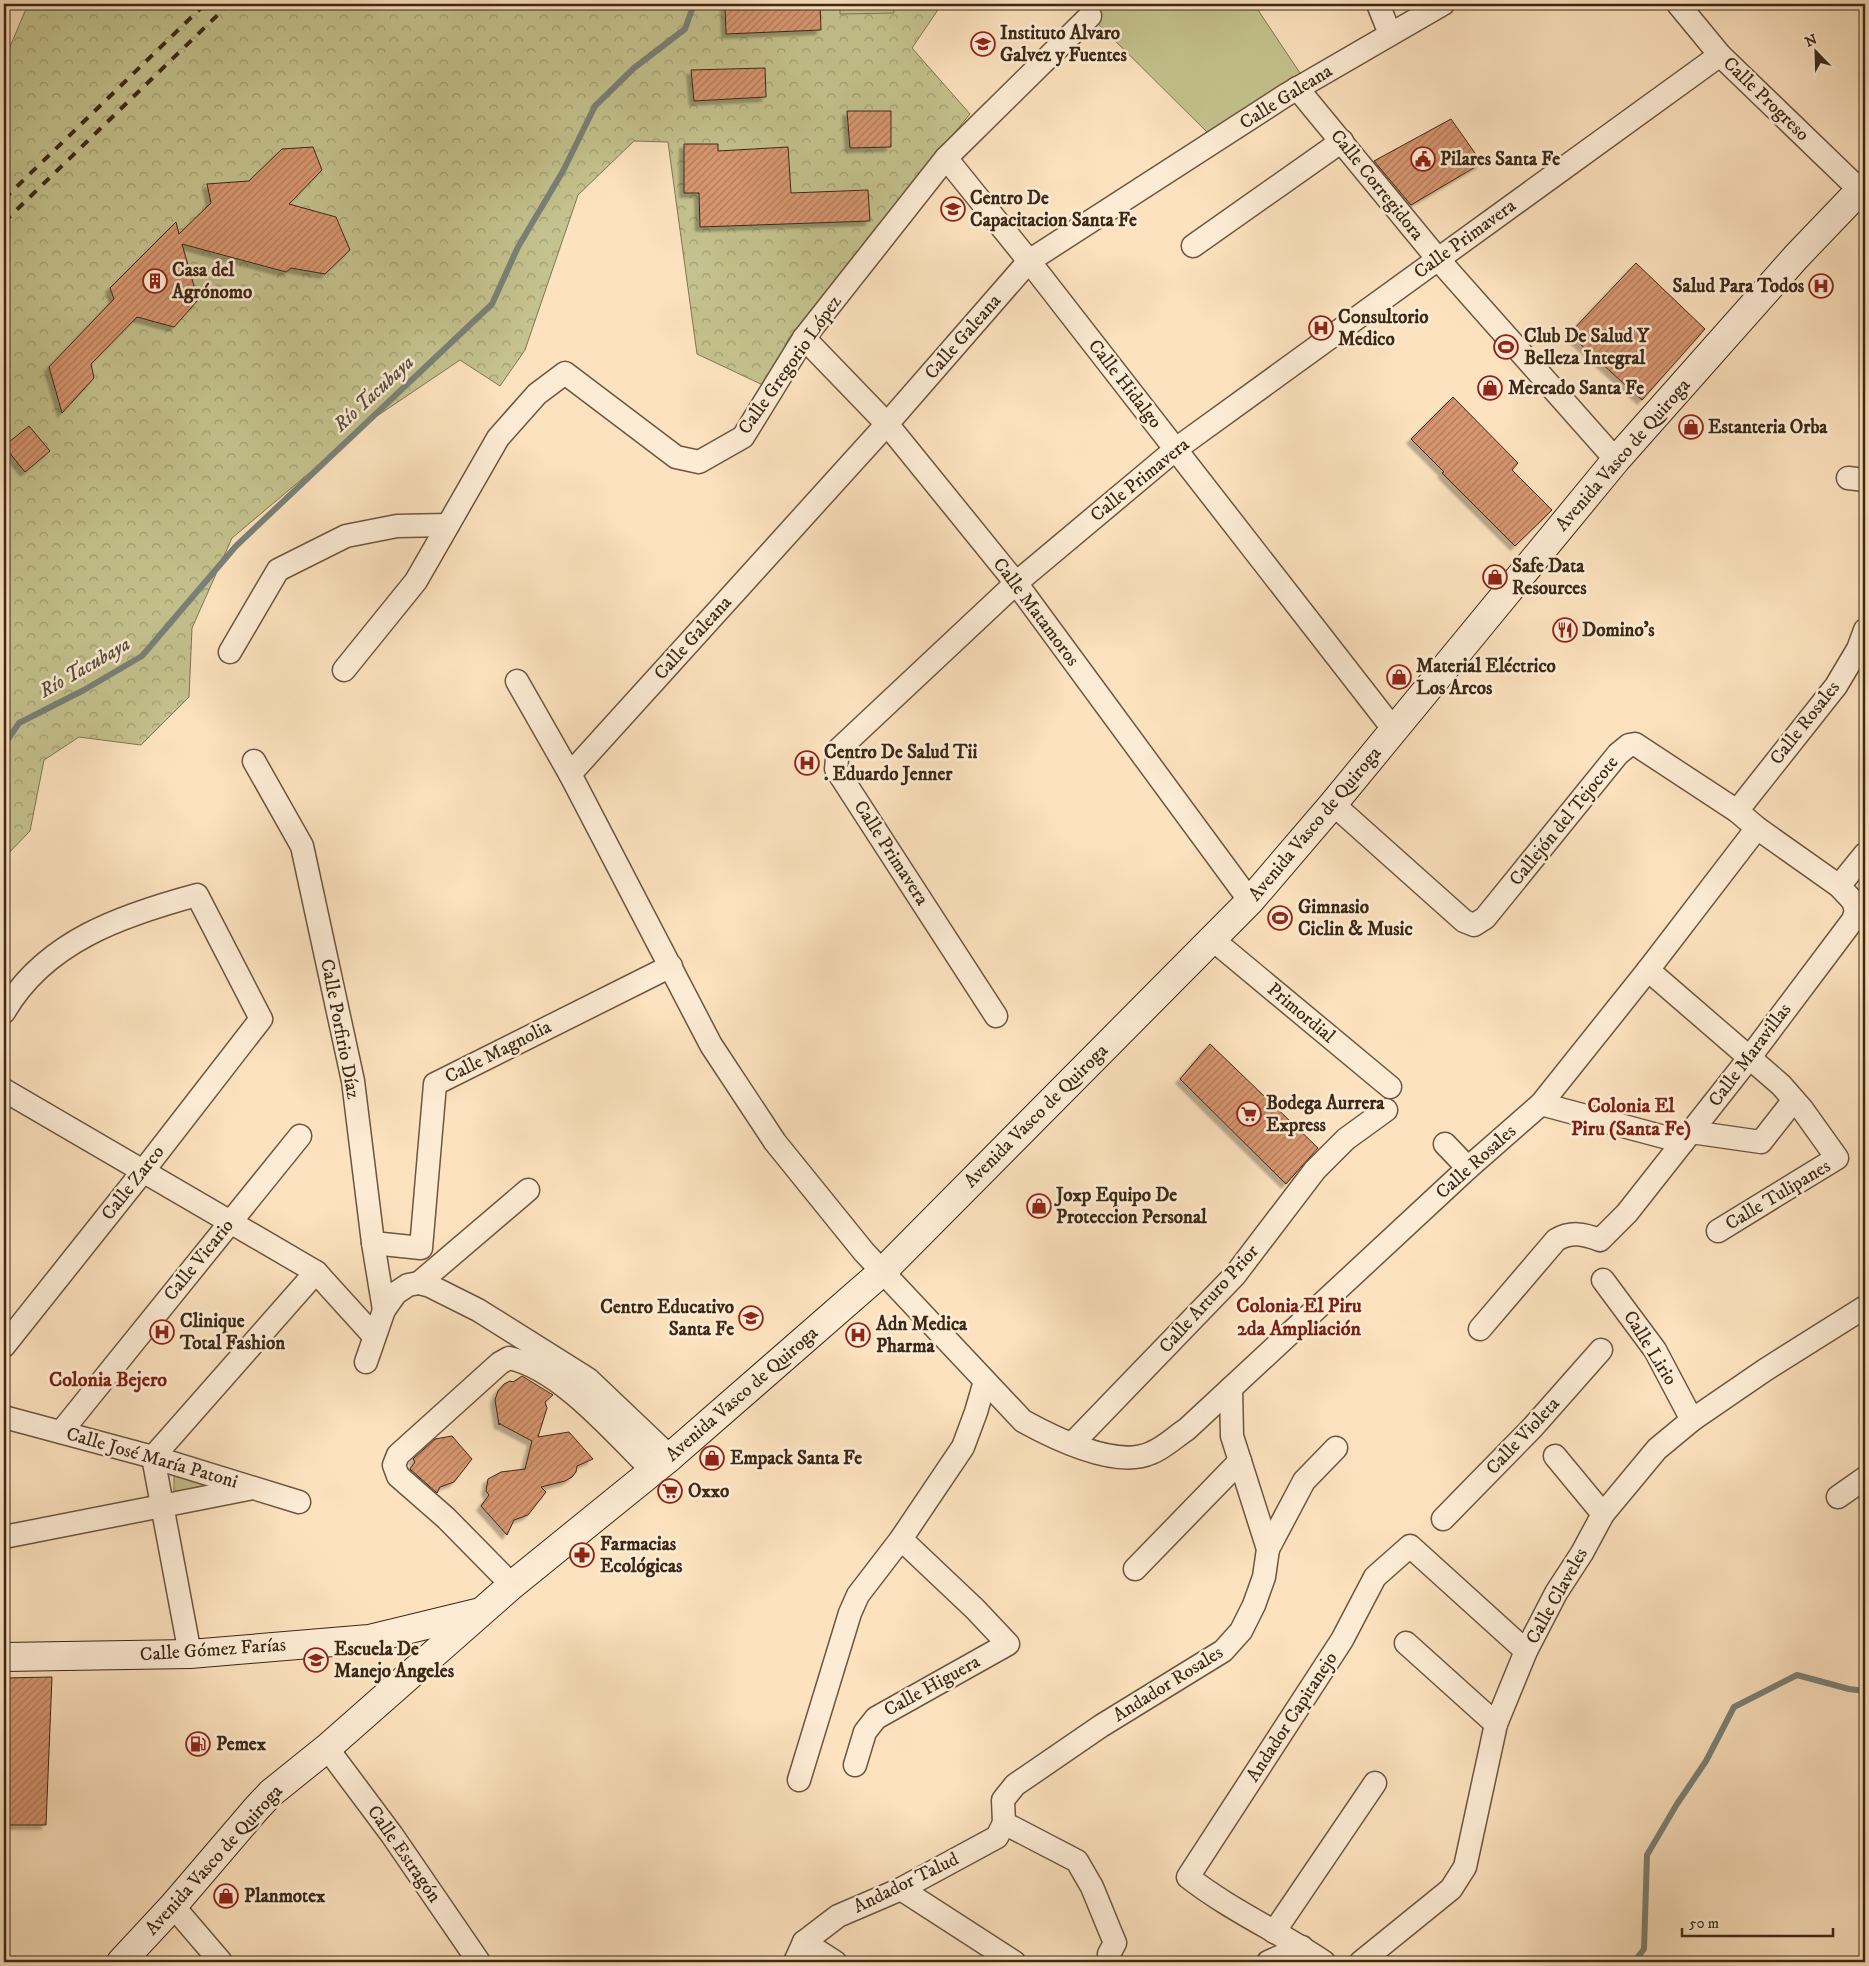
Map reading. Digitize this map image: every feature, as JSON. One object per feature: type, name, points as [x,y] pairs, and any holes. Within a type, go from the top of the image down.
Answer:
[{"type":"main road","name":"Avenida Vasco de Quiroga","points":[[121,1962],[271,1793],[327,1748],[512,1585],[661,1464],[882,1272],[1250,901],[1333,804],[1616,460],[1796,257],[1863,190]]},
{"type":"main road","name":"Calle Gómez Farías","points":[[4,1657],[190,1654],[369,1639],[480,1612]]},
{"type":"street","points":[[1378,4],[1390,34]]},
{"type":"street","name":"Calle Galeana","points":[[570,774],[887,424],[1029,262],[1297,88],[1443,4]]},
{"type":"street","name":"Calle Progreso","points":[[1678,4],[1720,55],[1863,190]]},
{"type":"street","name":"Calle Gregorio López","points":[[344,670],[416,580],[498,438],[537,394],[565,373],[676,457],[699,462],[743,437],[804,338],[946,158],[1090,16]]},
{"type":"street","name":"Calle Primavera","points":[[996,1016],[836,769],[838,750],[1016,583],[1176,449],[1437,258],[1720,55]]},
{"type":"street","name":"Calle Corregidora","points":[[1297,88],[1437,258],[1616,460]]},
{"type":"street","points":[[1193,246],[1342,142]]},
{"type":"street","name":"Calle Hidalgo","points":[[946,158],[1176,449],[1394,730]]},
{"type":"street","name":"Calle Matamoros","points":[[804,338],[887,424],[1016,583],[1250,901]]},
{"type":"street","points":[[230,652],[278,570],[346,536],[397,526],[448,525]]},
{"type":"street","name":"Calle Rosales","points":[[1737,811],[1836,686],[1858,649],[1865,630]]},
{"type":"street","points":[[517,681],[570,774],[711,1045],[775,1142],[882,1272],[1023,1421],[1050,1436],[1072,1444]]},
{"type":"street","name":"Callejón del Tejocote","points":[[1333,804],[1464,921],[1474,925],[1485,918],[1618,754],[1629,744],[1640,747],[1737,811],[1757,828],[1838,886]]},
{"type":"street","name":"Calle Porfirio Díaz","points":[[254,761],[302,846],[353,1081],[373,1244],[384,1310]]},
{"type":"street","name":"Calle Rosales","points":[[1072,1444],[1102,1455],[1125,1458],[1151,1454],[1187,1429],[1468,1168],[1541,1104],[1648,970],[1757,828]]},
{"type":"street","points":[[1838,886],[1865,854]]},
{"type":"street","name":"Calle Maravillas","points":[[1480,1329],[1556,1240],[1563,1236],[1581,1233],[1600,1240],[1627,1213],[1750,1057],[1853,920],[1856,911],[1853,901],[1838,886]]},
{"type":"street","name":"Calle Zarco","points":[[4,1012],[11,1000],[31,976],[50,958],[73,942],[101,926],[160,905],[197,895],[261,1019],[4,1346]]},
{"type":"street","name":"Primordial","points":[[1212,939],[1390,1088]]},
{"type":"street","name":"Calle Magnolia","points":[[373,1244],[421,1248],[435,1084],[671,966]]},
{"type":"street","points":[[1541,1104],[1687,1137],[1762,1142],[1794,1100],[1781,1085],[1750,1057],[1648,970]]},
{"type":"street","points":[[4,1090],[316,1272],[374,1336]]},
{"type":"street","name":"Calle Tulipanes","points":[[1718,1231],[1837,1158],[1794,1100]]},
{"type":"street","name":"Calle Arturo Prior","points":[[1072,1444],[1235,1275],[1315,1170],[1346,1140],[1386,1110]]},
{"type":"street","name":"Calle Vicario","points":[[61,1432],[300,1136]]},
{"type":"street","points":[[1445,1144],[1468,1168]]},
{"type":"street","points":[[419,1283],[528,1190]]},
{"type":"street","points":[[190,1654],[153,1457],[316,1272]]},
{"type":"street","name":"Calle Lirio","points":[[1603,1280],[1655,1350],[1692,1420]]},
{"type":"street","points":[[366,1362],[384,1310],[396,1293],[408,1285],[419,1283],[430,1286],[478,1310],[588,1379],[661,1464]]},
{"type":"street","name":"Calle Claveles","points":[[1362,1962],[1451,1889],[1465,1867],[1496,1724],[1526,1651],[1556,1593],[1582,1553],[1603,1514],[1656,1449],[1692,1420],[1765,1370],[1865,1307]]},
{"type":"street","name":"Calle Violeta","points":[[1443,1519],[1533,1427],[1601,1350]]},
{"type":"street","points":[[512,1585],[446,1518],[398,1476],[394,1465],[398,1455],[500,1363],[508,1358],[519,1360],[553,1379],[661,1464]]},
{"type":"street","points":[[799,1780],[850,1613],[858,1595],[902,1539],[963,1446],[985,1381]]},
{"type":"street","name":"Andador Rosales","points":[[1004,1823],[1003,1800],[1015,1785],[1101,1726],[1223,1652],[1241,1631],[1254,1605],[1264,1577],[1268,1549],[1232,1436],[1230,1388]]},
{"type":"street","name":"Calle José María Patoni","points":[[4,1417],[153,1457],[299,1502]]},
{"type":"street","points":[[1268,1549],[1304,1481],[1336,1448]]},
{"type":"street","points":[[1555,1456],[1603,1514]]},
{"type":"street","points":[[1135,1569],[1240,1462]]},
{"type":"street","points":[[1838,1497],[1865,1478]]},
{"type":"street","points":[[4,1537],[252,1488]]},
{"type":"street","name":"Calle Higuera","points":[[855,1765],[865,1732],[876,1718],[1008,1644],[975,1609],[902,1539]]},
{"type":"street","name":"Andador Capitanejo","points":[[1274,1932],[1202,1888],[1188,1877],[1342,1640],[1375,1577],[1410,1546],[1526,1651]]},
{"type":"street","points":[[1406,1643],[1496,1724]]},
{"type":"street","name":"Calle Estragón","points":[[327,1748],[392,1835],[479,1962]]},
{"type":"street","points":[[1324,1962],[1274,1932],[1375,1783]]},
{"type":"street","points":[[1004,1823],[1077,1861],[1092,1887],[1115,1944],[1109,1954]]},
{"type":"street","name":"Andador Talud","points":[[804,1942],[838,1916],[900,1889],[997,1837],[1004,1823]]},
{"type":"street","points":[[900,1889],[1014,1962]]},
{"type":"street","points":[[172,1906],[221,1962]]},
{"type":"street","points":[[795,1962],[804,1942],[835,1962]]},
{"type":"street","points":[[1268,1962],[1302,1948]]},
{"type":"green space","points":[[28,4],[942,4],[912,48],[970,114],[877,226],[789,338],[765,386],[697,354],[668,142],[634,141],[578,195],[525,350],[500,386],[460,360],[377,416],[232,538],[192,628],[189,697],[141,745],[79,737],[44,760],[30,831],[4,858],[4,61]]},
{"type":"green space","points":[[840,4],[893,4],[894,13],[840,14]]},
{"type":"green space","points":[[1089,4],[1254,4],[1302,76],[1211,136],[1084,10]]},
{"type":"green space","points":[[174,1468],[209,1478],[210,1494],[174,1500]]},
{"type":"building","points":[[820,4],[821,30],[726,34],[725,5]]},
{"type":"building","points":[[765,68],[766,97],[694,101],[691,70]]},
{"type":"building","points":[[847,111],[891,111],[891,147],[850,148]]},
{"type":"building","points":[[1451,119],[1482,163],[1411,205],[1374,161]]},
{"type":"building","points":[[684,144],[718,144],[718,151],[788,147],[791,193],[868,190],[870,221],[700,227],[699,193],[684,193]]},
{"type":"building","name":"Casa del Agrónomo","points":[[313,147],[322,170],[289,204],[336,217],[350,250],[325,274],[291,268],[286,272],[182,244],[198,300],[174,327],[137,317],[91,364],[94,378],[62,413],[49,367],[114,299],[110,288],[176,222],[179,234],[211,203],[207,184],[249,181],[282,149]]},
{"type":"building","points":[[1636,263],[1705,329],[1642,400],[1569,334]]},
{"type":"building","points":[[1453,397],[1518,463],[1512,470],[1552,510],[1515,546],[1411,439]]},
{"type":"building","points":[[29,426],[50,451],[25,472],[4,446]]},
{"type":"building","name":"Bodega Aurrera Express","points":[[1210,1044],[1318,1148],[1286,1184],[1180,1079]]},
{"type":"building","points":[[522,1376],[553,1395],[545,1402],[547,1408],[538,1437],[569,1432],[593,1459],[577,1466],[576,1472],[572,1477],[565,1481],[541,1487],[546,1492],[528,1515],[514,1520],[507,1535],[481,1506],[489,1495],[486,1491],[488,1479],[501,1472],[525,1469],[532,1441],[500,1423],[499,1425],[495,1400],[498,1391],[504,1384],[510,1381],[513,1382]]},
{"type":"building","points":[[452,1436],[472,1459],[454,1482],[440,1487],[437,1493],[410,1469],[415,1462],[413,1459],[435,1439]]},
{"type":"building","points":[[52,1677],[46,1825],[4,1825],[4,1678]]},
{"type":"waterway","name":"Río Tacubaya","points":[[4,745],[19,723],[84,690],[142,656],[236,546],[492,304],[518,247],[563,171],[595,106],[634,68],[685,29],[694,4]]},
{"type":"waterway","points":[[1634,1962],[1644,1949],[1647,1855],[1677,1804],[1706,1761],[1734,1707],[1797,1675],[1849,1689],[1865,1691]]},
{"type":"railway","points":[[4,199],[205,4]]},
{"type":"railway","points":[[4,222],[229,4]]},
{"type":"place","name":"Instituto Alvaro Galvez y Fuentes","points":[[983,44]]},
{"type":"place","name":"Pilares Santa Fe","points":[[1423,159]]},
{"type":"place","name":"Centro De Capacitacion Santa Fe","points":[[953,209]]},
{"type":"place","name":"Casa del Agrónomo","points":[[155,281]]},
{"type":"place","name":"Salud Para Todos","points":[[1821,286]]},
{"type":"place","name":"C0nsultorio Medico","points":[[1321,328]]},
{"type":"place","name":"Club De Salud Y Belleza Integral","points":[[1506,347]]},
{"type":"place","name":"Mercado Santa Fe","points":[[1490,388]]},
{"type":"place","name":"Estanteria Orba","points":[[1691,427]]},
{"type":"place","name":"Safe Data Resources","points":[[1495,577]]},
{"type":"place","name":"Domino's","points":[[1565,630]]},
{"type":"place","name":"Material Eléctrico Los Arcos","points":[[1399,677]]},
{"type":"place","name":"Centro De Salud Tii . Eduardo Jenner","points":[[807,763]]},
{"type":"place","name":"Gimnasio Ciclin & Music","points":[[1280,918]]},
{"type":"place","name":"Bodega Aurrera Express","points":[[1249,1114]]},
{"type":"place","name":"Joxp Equipo De Proteccion Personal","points":[[1039,1206]]},
{"type":"place","name":"Centro Educativo Santa Fe","points":[[751,1318]]},
{"type":"place","name":"Clinique Total Fashion","points":[[162,1332]]},
{"type":"place","name":"Adn Medica Pharma","points":[[858,1335]]},
{"type":"place","name":"Empack Santa Fe","points":[[712,1458]]},
{"type":"place","name":"Oxxo","points":[[670,1491]]},
{"type":"place","name":"Farmacias Ecológicas","points":[[582,1555]]},
{"type":"place","name":"Escuela De Manejo Angeles","points":[[316,1660]]},
{"type":"place","name":"Pemex","points":[[198,1744]]},
{"type":"place","name":"Planmotex","points":[[226,1896]]},
{"type":"district","name":"Colonia El Piru (Santa Fe)","points":[[1631,1118]]},
{"type":"district","name":"Colonia El Piru 2da Ampliación","points":[[1299,1318]]},
{"type":"district","name":"Colonia Bejero","points":[[108,1380]]}]
